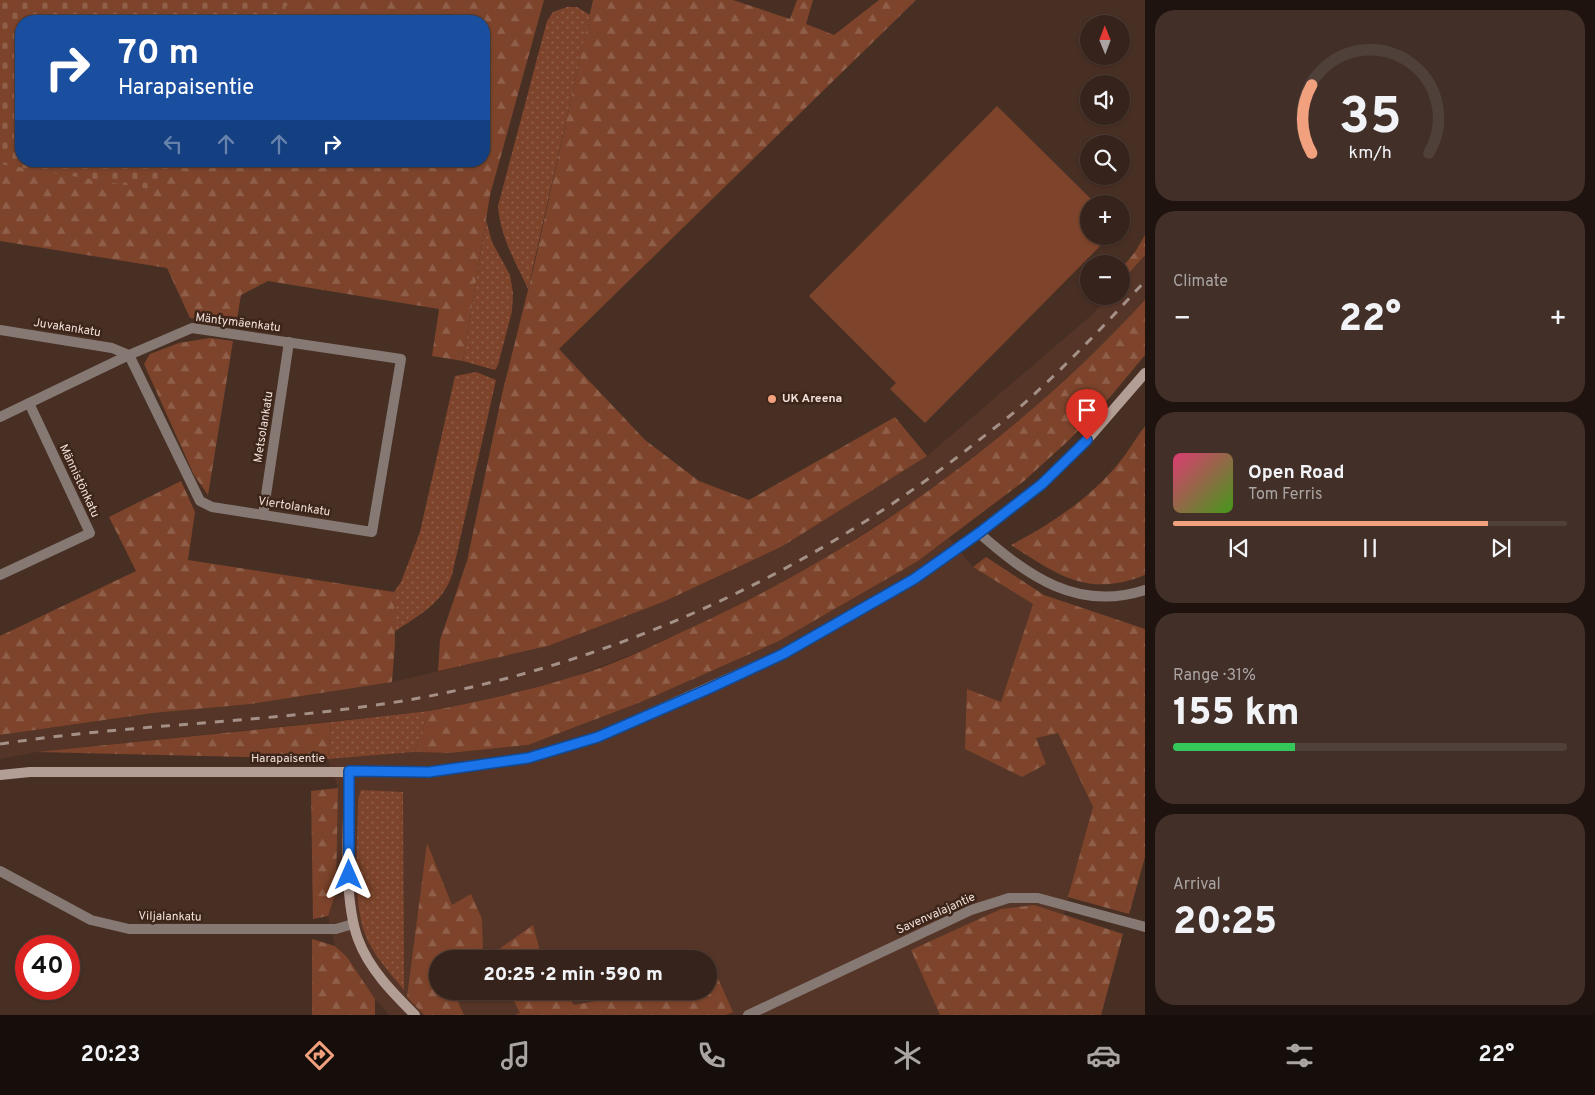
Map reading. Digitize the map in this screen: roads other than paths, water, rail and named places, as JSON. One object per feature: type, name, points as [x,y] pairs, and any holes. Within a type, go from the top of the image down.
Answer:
[{"type":"main road","name":"Harapaisentie","points":[[0,775],[30,772],[429,772],[528,758],[598,737],[783,654],[914,579],[979,533],[1042,484],[1087,440],[1145,373]]},
{"type":"main road","points":[[349,771],[349,893],[353,924],[358,941],[377,974],[415,1015]]},
{"type":"street","name":"Mäntymäenkatu","points":[[0,417],[129,355],[192,328],[401,360]]},
{"type":"street","name":"Juvakankatu","points":[[0,330],[112,348],[129,355]]},
{"type":"street","name":"Metsolankatu","points":[[263,515],[290,342]]},
{"type":"street","name":"Viertolankatu","points":[[129,355],[200,501],[212,507],[372,532],[401,360]]},
{"type":"street","name":"Männistönkatu","points":[[0,575],[90,533],[29,403]]},
{"type":"street","points":[[979,533],[1053,587],[1094,598],[1124,597],[1145,590]]},
{"type":"street","name":"Viljalankatu","points":[[0,871],[91,920],[129,929],[327,929],[353,924]]},
{"type":"street","name":"Savenvalajantie","points":[[748,1015],[971,910],[1009,898],[1038,898],[1145,927]]},
{"type":"railway","points":[[0,744],[103,731],[311,713],[414,699],[489,683],[563,662],[636,637],[706,607],[775,573],[842,536],[907,494],[1019,408],[1084,346],[1145,281]]},
{"type":"place","name":"UK Areena","points":[[772,399]]}]
